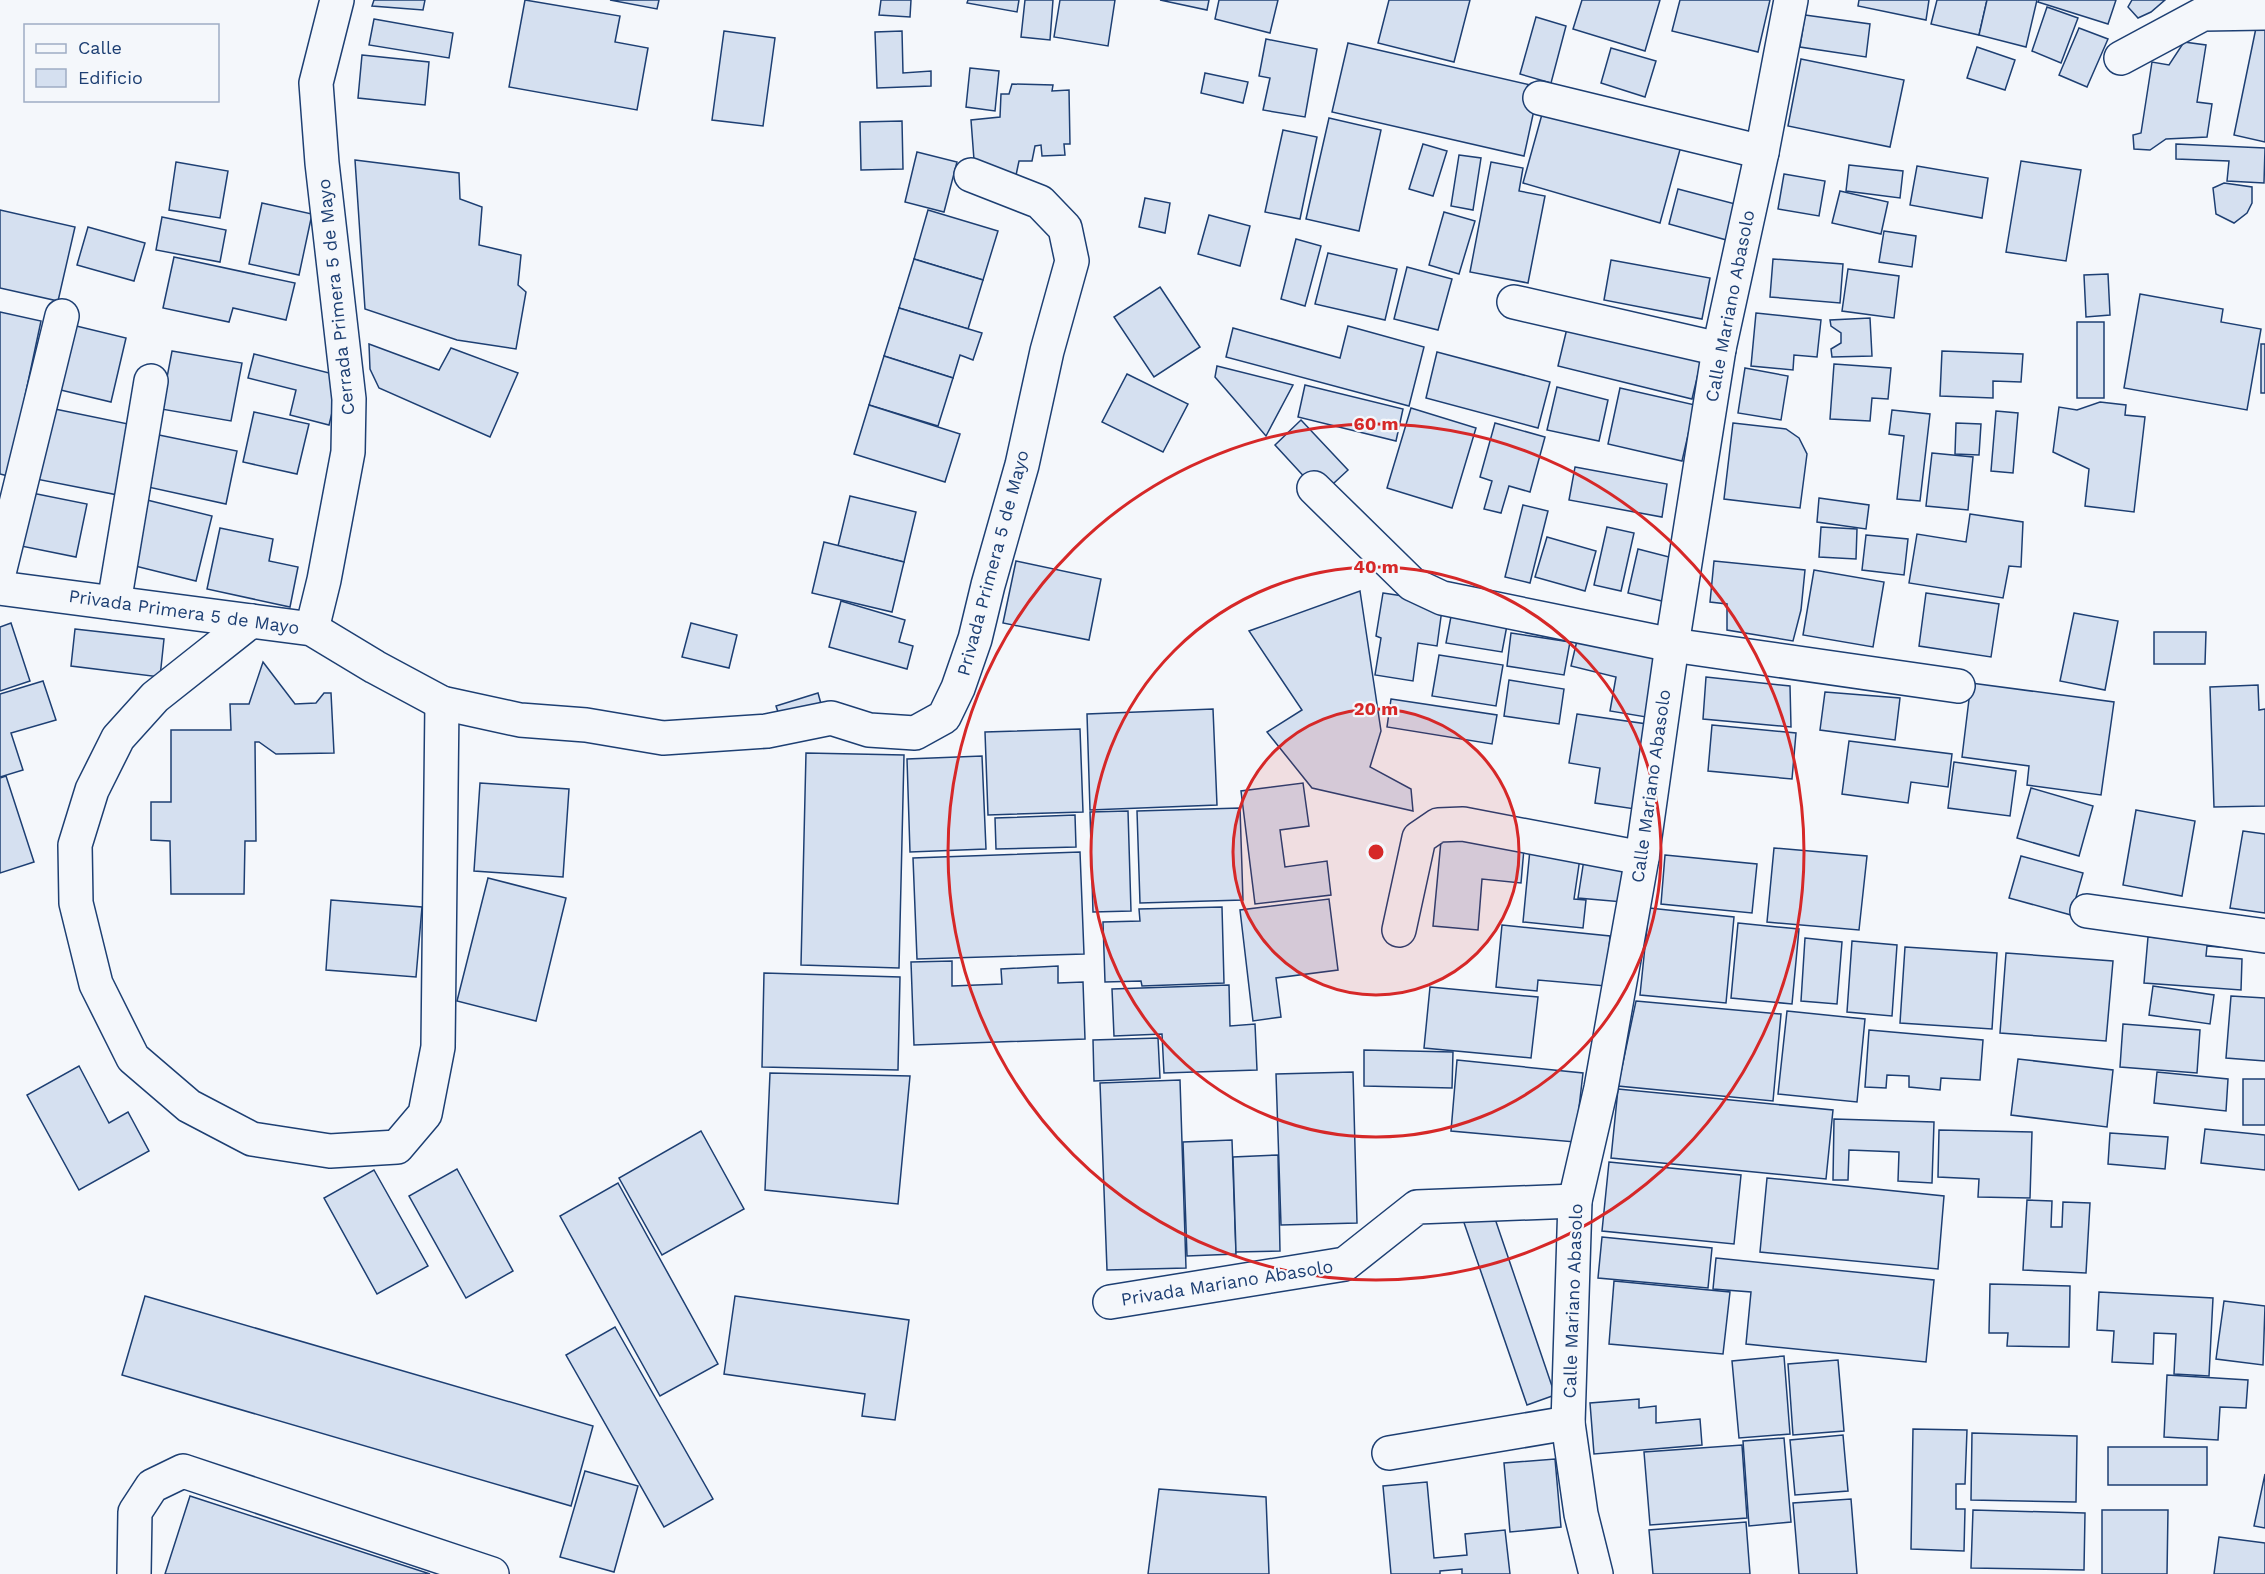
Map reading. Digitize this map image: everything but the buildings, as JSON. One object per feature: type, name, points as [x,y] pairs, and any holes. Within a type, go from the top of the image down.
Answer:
[{"type":"street","name":"Cerrada Primera 5 de Mayo","points":[[312,629],[324,580],[348,452],[349,399],[322,163],[316,83],[337,0]]},
{"type":"street","name":"Calle Mariano Abasolo","points":[[1596,1574],[1581,1514],[1568,1423],[1575,1201],[1601,1088],[1642,858],[1672,645],[1719,349],[1762,152],[1791,0]]},
{"type":"street","points":[[2121,58],[2203,14],[2265,14]]},
{"type":"street","points":[[1540,98],[1762,152]]},
{"type":"street","name":"Privada Primera 5 de Mayo","points":[[0,588],[312,629],[375,667],[442,703],[520,720],[586,725],[663,738],[767,731],[831,718],[869,730],[915,733],[944,717],[958,688],[975,639],[1022,465],[1047,351],[1072,261],[1065,228],[1040,202],[971,175]]},
{"type":"street","points":[[1514,302],[1719,349]]},
{"type":"street","points":[[0,569],[62,316]]},
{"type":"street","points":[[114,603],[151,381]]},
{"type":"street","points":[[1314,488],[1412,584],[1442,598],[1672,645],[1958,686]]},
{"type":"street","points":[[251,621],[155,697],[118,738],[92,790],[75,845],[75,903],[96,984],[134,1058],[189,1107],[252,1138],[330,1151],[397,1148],[425,1114],[438,1047],[442,703]]},
{"type":"street","points":[[1399,930],[1419,838],[1438,825],[1463,824],[1642,858]]},
{"type":"street","points":[[2087,911],[2265,936]]},
{"type":"street","name":"Privada Mariano Abasolo","points":[[1110,1302],[1345,1264],[1417,1207],[1575,1201]]},
{"type":"street","points":[[1389,1453],[1568,1423]]},
{"type":"street","points":[[134,1574],[135,1512],[152,1486],[183,1471],[492,1574]]}]
